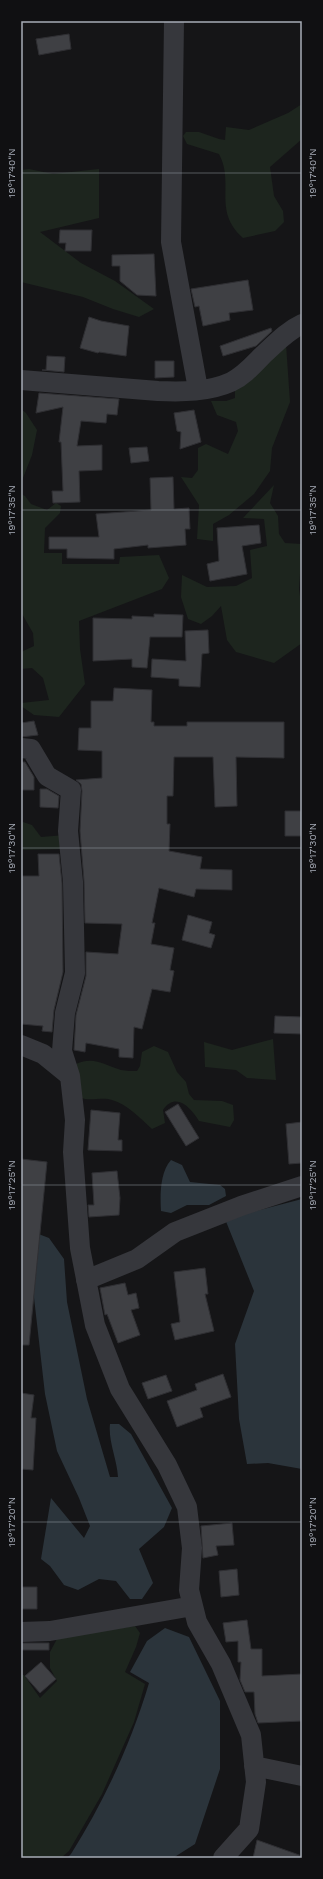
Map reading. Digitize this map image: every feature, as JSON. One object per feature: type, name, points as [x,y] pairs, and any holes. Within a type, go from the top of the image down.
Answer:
[{"type":"street","points":[[174,21],[171,242],[198,389]]},
{"type":"street","points":[[21,380],[158,391],[216,387],[232,382],[244,374],[289,331],[302,324]]},
{"type":"street","points":[[21,748],[31,749],[47,776],[71,790],[68,831],[73,882],[75,972],[65,1013],[62,1051],[70,1076],[75,1120],[73,1152],[80,1248],[95,1325],[120,1389],[167,1465],[186,1507],[192,1548],[189,1590],[197,1622],[221,1664],[251,1735],[256,1782],[249,1829],[223,1858]]},
{"type":"street","points":[[21,1046],[43,1054],[70,1076]]},
{"type":"street","points":[[86,1280],[128,1264],[175,1232],[241,1206],[302,1186]]},
{"type":"street","points":[[21,1632],[50,1631],[193,1606]]},
{"type":"street","points":[[254,1766],[302,1776]]},
{"type":"shaded area","points":[[302,104],[302,139],[270,167],[274,196],[283,211],[284,222],[275,231],[243,238],[234,228],[228,217],[225,197],[225,176],[219,154],[187,144],[183,136],[186,132],[199,132],[225,140],[226,127],[249,130],[288,113]]},
{"type":"shaded area","points":[[29,169],[53,174],[99,169],[99,218],[40,232],[81,263],[115,281],[154,309],[139,317],[113,309],[83,297],[21,282],[21,170]]},
{"type":"shaded area","points":[[286,344],[290,402],[272,448],[270,471],[254,494],[229,515],[213,524],[213,541],[197,539],[199,505],[181,477],[192,478],[198,470],[198,448],[206,444],[228,454],[238,431],[236,422],[217,415],[211,401],[226,401],[235,398],[235,387]]},
{"type":"shaded area","points":[[21,409],[26,413],[37,430],[32,455],[21,483]]},
{"type":"shaded area","points":[[274,485],[270,503],[278,516],[279,534],[285,543],[302,544],[299,589],[302,610],[302,643],[274,663],[236,652],[227,640],[221,606],[212,616],[201,624],[188,619],[181,597],[182,575],[207,587],[236,586],[252,578],[250,550],[267,546],[264,519],[243,518]]},
{"type":"shaded area","points":[[21,494],[25,496],[31,504],[47,510],[56,503],[61,506],[60,513],[45,528],[44,553],[62,553],[62,564],[119,564],[120,557],[159,555],[169,578],[162,589],[79,621],[80,649],[85,684],[59,717],[34,715],[21,706],[21,703],[49,700],[43,678],[32,668],[21,669],[21,652],[34,646],[33,633],[21,612]]},
{"type":"shaded area","points":[[23,822],[32,825],[41,837],[65,835],[65,849],[21,850],[21,825]]},
{"type":"shaded area","points":[[273,1039],[276,1080],[247,1078],[236,1070],[205,1067],[204,1042],[232,1050]]},
{"type":"shaded area","points":[[154,1046],[168,1052],[177,1072],[186,1082],[189,1094],[194,1100],[222,1101],[233,1105],[234,1120],[230,1127],[199,1121],[188,1107],[178,1102],[173,1102],[168,1104],[163,1110],[165,1123],[152,1129],[134,1112],[118,1102],[108,1099],[86,1099],[79,1096],[76,1064],[94,1061],[121,1070],[137,1071],[140,1066],[142,1052]]},
{"type":"shaded area","points":[[171,1160],[182,1165],[190,1182],[220,1185],[225,1189],[226,1196],[209,1205],[187,1205],[171,1213],[161,1211],[163,1177],[167,1165]]},
{"type":"shaded area","points":[[302,1199],[302,1469],[268,1463],[247,1464],[239,1419],[235,1344],[254,1291],[225,1219]]},
{"type":"shaded area","points":[[36,1233],[49,1238],[64,1259],[67,1302],[87,1399],[110,1477],[118,1477],[110,1437],[110,1424],[119,1424],[131,1434],[172,1508],[164,1527],[139,1549],[153,1583],[142,1599],[130,1599],[116,1581],[99,1579],[78,1590],[64,1585],[50,1566],[41,1559],[51,1498],[84,1538],[90,1526],[79,1498],[57,1451],[45,1394],[28,1245]]},
{"type":"shaded area","points":[[135,1626],[140,1633],[136,1647],[125,1672],[145,1684],[134,1722],[102,1794],[69,1851],[61,1858],[21,1858],[21,1675],[24,1675],[40,1698],[57,1681],[50,1668],[50,1652],[58,1637]]},
{"type":"shaded area","points":[[165,1628],[189,1637],[220,1701],[220,1769],[195,1844],[173,1858],[67,1858],[83,1834],[106,1792],[116,1771],[142,1705],[149,1683],[130,1672],[147,1641]]},
{"type":"building","points":[[69,34],[71,49],[39,55],[36,39]]},
{"type":"building","points":[[60,230],[92,230],[91,251],[65,251],[66,243],[59,243]]},
{"type":"building","points":[[154,254],[156,296],[137,295],[120,281],[120,266],[112,266],[112,255]]},
{"type":"building","points":[[248,280],[253,310],[229,313],[230,320],[203,326],[199,306],[195,307],[191,289]]},
{"type":"building","points":[[89,317],[101,321],[129,326],[126,356],[98,353],[80,348]]},
{"type":"building","points":[[271,328],[272,331],[256,346],[223,356],[220,346]]},
{"type":"building","points":[[47,356],[65,357],[64,372],[42,370],[46,370]]},
{"type":"building","points":[[155,361],[174,361],[174,377],[155,378]]},
{"type":"building","points":[[39,393],[119,399],[117,415],[107,414],[106,423],[81,421],[77,446],[102,445],[102,470],[79,471],[80,502],[53,503],[52,491],[63,491],[61,442],[59,442],[63,407],[36,413]]},
{"type":"building","points":[[194,410],[201,442],[180,449],[181,432],[177,431],[174,413]]},
{"type":"building","points":[[147,447],[149,461],[131,463],[129,448]]},
{"type":"building","points":[[173,477],[174,509],[189,508],[190,529],[185,529],[186,545],[148,548],[148,545],[114,549],[114,559],[67,558],[67,549],[49,549],[49,537],[99,537],[96,514],[151,510],[150,478]]},
{"type":"building","points":[[259,525],[261,543],[242,546],[247,574],[210,581],[207,564],[219,561],[217,528]]},
{"type":"building","points":[[154,614],[183,615],[182,637],[150,637],[147,668],[132,667],[132,659],[93,661],[93,618],[132,619],[132,616],[154,617]]},
{"type":"building","points":[[208,630],[209,653],[202,654],[200,687],[179,686],[179,679],[151,677],[152,659],[186,661],[185,631]]},
{"type":"building","points":[[114,688],[152,690],[151,722],[154,722],[154,726],[187,726],[187,722],[284,722],[284,758],[236,757],[237,806],[215,807],[213,757],[174,757],[173,796],[167,796],[167,824],[170,824],[169,851],[202,857],[200,869],[232,870],[232,890],[196,889],[194,897],[159,888],[152,923],[155,923],[151,944],[174,948],[170,970],[174,971],[170,992],[152,989],[142,1029],[134,1027],[133,1058],[119,1057],[119,1049],[86,1043],[85,1052],[74,1050],[76,1015],[86,976],[86,952],[118,954],[122,924],[85,923],[84,881],[80,831],[82,791],[81,784],[76,780],[102,778],[102,751],[78,750],[79,728],[91,728],[91,701],[113,701]]},
{"type":"building","points":[[34,721],[38,735],[21,737],[21,723]]},
{"type":"building","points":[[21,762],[25,762],[34,777],[34,790],[21,790]]},
{"type":"building","points":[[40,789],[47,789],[59,796],[58,808],[40,807]]},
{"type":"building","points":[[285,811],[302,811],[302,836],[285,836]]},
{"type":"building","points":[[38,854],[59,854],[62,883],[63,972],[54,1010],[52,1032],[42,1031],[43,1026],[21,1024],[22,876],[39,876]]},
{"type":"building","points":[[188,915],[212,922],[209,933],[215,935],[211,948],[182,940]]},
{"type":"building","points":[[275,1016],[302,1017],[302,1034],[274,1033]]},
{"type":"building","points":[[178,1104],[199,1138],[186,1146],[165,1112]]},
{"type":"building","points":[[91,1110],[120,1113],[118,1140],[122,1140],[122,1151],[88,1150]]},
{"type":"building","points":[[302,1122],[302,1163],[289,1164],[286,1124]]},
{"type":"building","points":[[21,1159],[47,1162],[29,1345],[21,1345]]},
{"type":"building","points":[[117,1171],[120,1198],[119,1215],[89,1217],[88,1205],[94,1205],[92,1173]]},
{"type":"building","points":[[205,1268],[208,1294],[205,1294],[214,1331],[175,1340],[171,1324],[180,1322],[174,1272]]},
{"type":"building","points":[[125,1283],[128,1295],[136,1293],[139,1308],[131,1310],[140,1335],[118,1343],[107,1314],[105,1315],[100,1288]]},
{"type":"building","points":[[223,1374],[231,1397],[200,1408],[203,1417],[177,1427],[167,1401],[197,1390],[195,1384]]},
{"type":"building","points":[[166,1375],[172,1391],[148,1399],[142,1383]]},
{"type":"building","points":[[21,1393],[34,1395],[31,1418],[36,1418],[33,1470],[21,1469]]},
{"type":"building","points":[[232,1523],[234,1545],[216,1546],[218,1555],[203,1558],[201,1526]]},
{"type":"building","points":[[237,1569],[239,1595],[221,1597],[219,1571]]},
{"type":"building","points":[[21,1587],[37,1587],[37,1609],[21,1609]]},
{"type":"building","points":[[247,1620],[251,1649],[262,1649],[262,1676],[302,1674],[302,1721],[258,1723],[255,1714],[254,1692],[245,1692],[240,1680],[241,1662],[238,1662],[238,1641],[226,1642],[223,1623]]},
{"type":"building","points":[[21,1643],[49,1643],[49,1650],[21,1650]]},
{"type":"building","points":[[41,1662],[56,1679],[40,1693],[25,1676]]},
{"type":"building","points":[[257,1840],[302,1856],[302,1858],[253,1858]]}]
